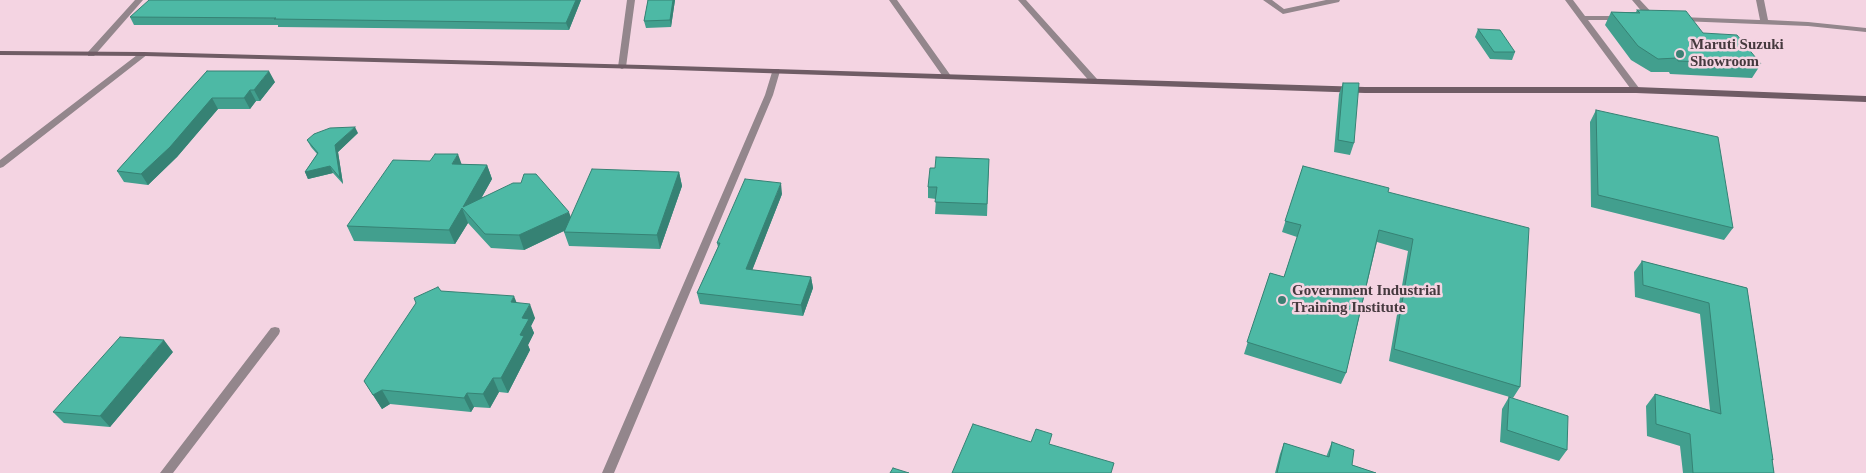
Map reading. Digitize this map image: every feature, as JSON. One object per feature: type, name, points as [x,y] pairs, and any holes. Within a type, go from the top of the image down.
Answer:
[{"type":"main road","points":[[0,53],[144,54],[776,71],[1365,90],[1636,90],[1866,99]]},
{"type":"street","points":[[91,54],[139,0]]},
{"type":"street","points":[[622,67],[631,0]]},
{"type":"street","points":[[893,0],[947,76]]},
{"type":"street","points":[[1022,0],[1094,81]]},
{"type":"street","points":[[1267,0],[1283,12],[1336,0]]},
{"type":"street","points":[[1569,0],[1636,90]]},
{"type":"street","points":[[1636,0],[1652,18]]},
{"type":"street","points":[[1760,0],[1764,22]]},
{"type":"street","points":[[1582,18],[1626,18]]},
{"type":"street","points":[[1644,18],[1662,18]]},
{"type":"street","points":[[1672,19],[1764,22],[1866,30]]},
{"type":"street","points":[[0,165],[144,54]]},
{"type":"street","points":[[608,473],[769,95],[776,71]]},
{"type":"street","points":[[166,473],[275,331]]},
{"type":"building","points":[[149,0],[576,0],[566,23],[130,17]]},
{"type":"building","points":[[648,0],[673,0],[670,20],[644,21]]},
{"type":"building","points":[[1637,10],[1686,11],[1703,33],[1737,35],[1761,64],[1678,61],[1677,58],[1658,59],[1638,46],[1611,12],[1640,13]]},
{"type":"building","points":[[1478,29],[1500,30],[1515,52],[1494,52]]},
{"type":"building","points":[[207,71],[269,71],[254,90],[250,90],[244,98],[212,98],[170,147],[141,174],[117,171]]},
{"type":"building","points":[[1343,83],[1359,83],[1354,143],[1338,140]]},
{"type":"building","points":[[1596,110],[1718,137],[1733,228],[1598,195]]},
{"type":"building","points":[[355,127],[335,145],[340,178],[330,166],[305,172],[318,153],[307,140],[314,134],[330,128]]},
{"type":"building","points":[[435,154],[458,154],[452,164],[487,165],[463,207],[513,183],[521,183],[524,174],[536,174],[569,212],[519,235],[485,234],[462,208],[449,230],[347,226],[393,160],[430,161]]},
{"type":"building","points":[[936,157],[989,159],[987,204],[935,202],[937,187],[928,187],[930,168],[935,168]]},
{"type":"building","points":[[1303,166],[1389,188],[1388,192],[1529,228],[1520,387],[1394,349],[1413,239],[1379,230],[1346,373],[1247,342],[1270,273],[1284,277],[1301,225],[1285,221]]},
{"type":"building","points":[[592,169],[679,172],[657,235],[564,232]]},
{"type":"building","points":[[745,179],[781,183],[746,269],[811,277],[801,305],[697,293],[720,243],[717,243]]},
{"type":"building","points":[[1642,261],[1747,288],[1774,473],[1693,473],[1690,434],[1656,424],[1655,394],[1721,414],[1709,303],[1643,285]]},
{"type":"building","points":[[438,287],[441,291],[514,296],[511,302],[530,304],[522,318],[529,319],[520,335],[524,336],[501,378],[493,378],[483,394],[467,393],[464,398],[382,390],[373,395],[364,381],[416,303],[414,298]]},
{"type":"building","points":[[120,337],[164,340],[100,416],[53,412]]},
{"type":"building","points":[[1509,397],[1568,416],[1567,450],[1507,430]]},
{"type":"building","points":[[973,424],[1031,442],[1036,429],[1052,434],[1049,444],[1114,463],[1111,473],[952,473]]},
{"type":"building","points":[[1332,442],[1354,450],[1352,465],[1376,473],[1277,473],[1284,443],[1329,457]]},
{"type":"building","points":[[893,468],[909,473],[890,473]]},
{"type":"place","name":"Maruti Suzuki Showroom","points":[[1680,54]]},
{"type":"place","name":"Government Industrial Training Institute","points":[[1282,300]]}]
